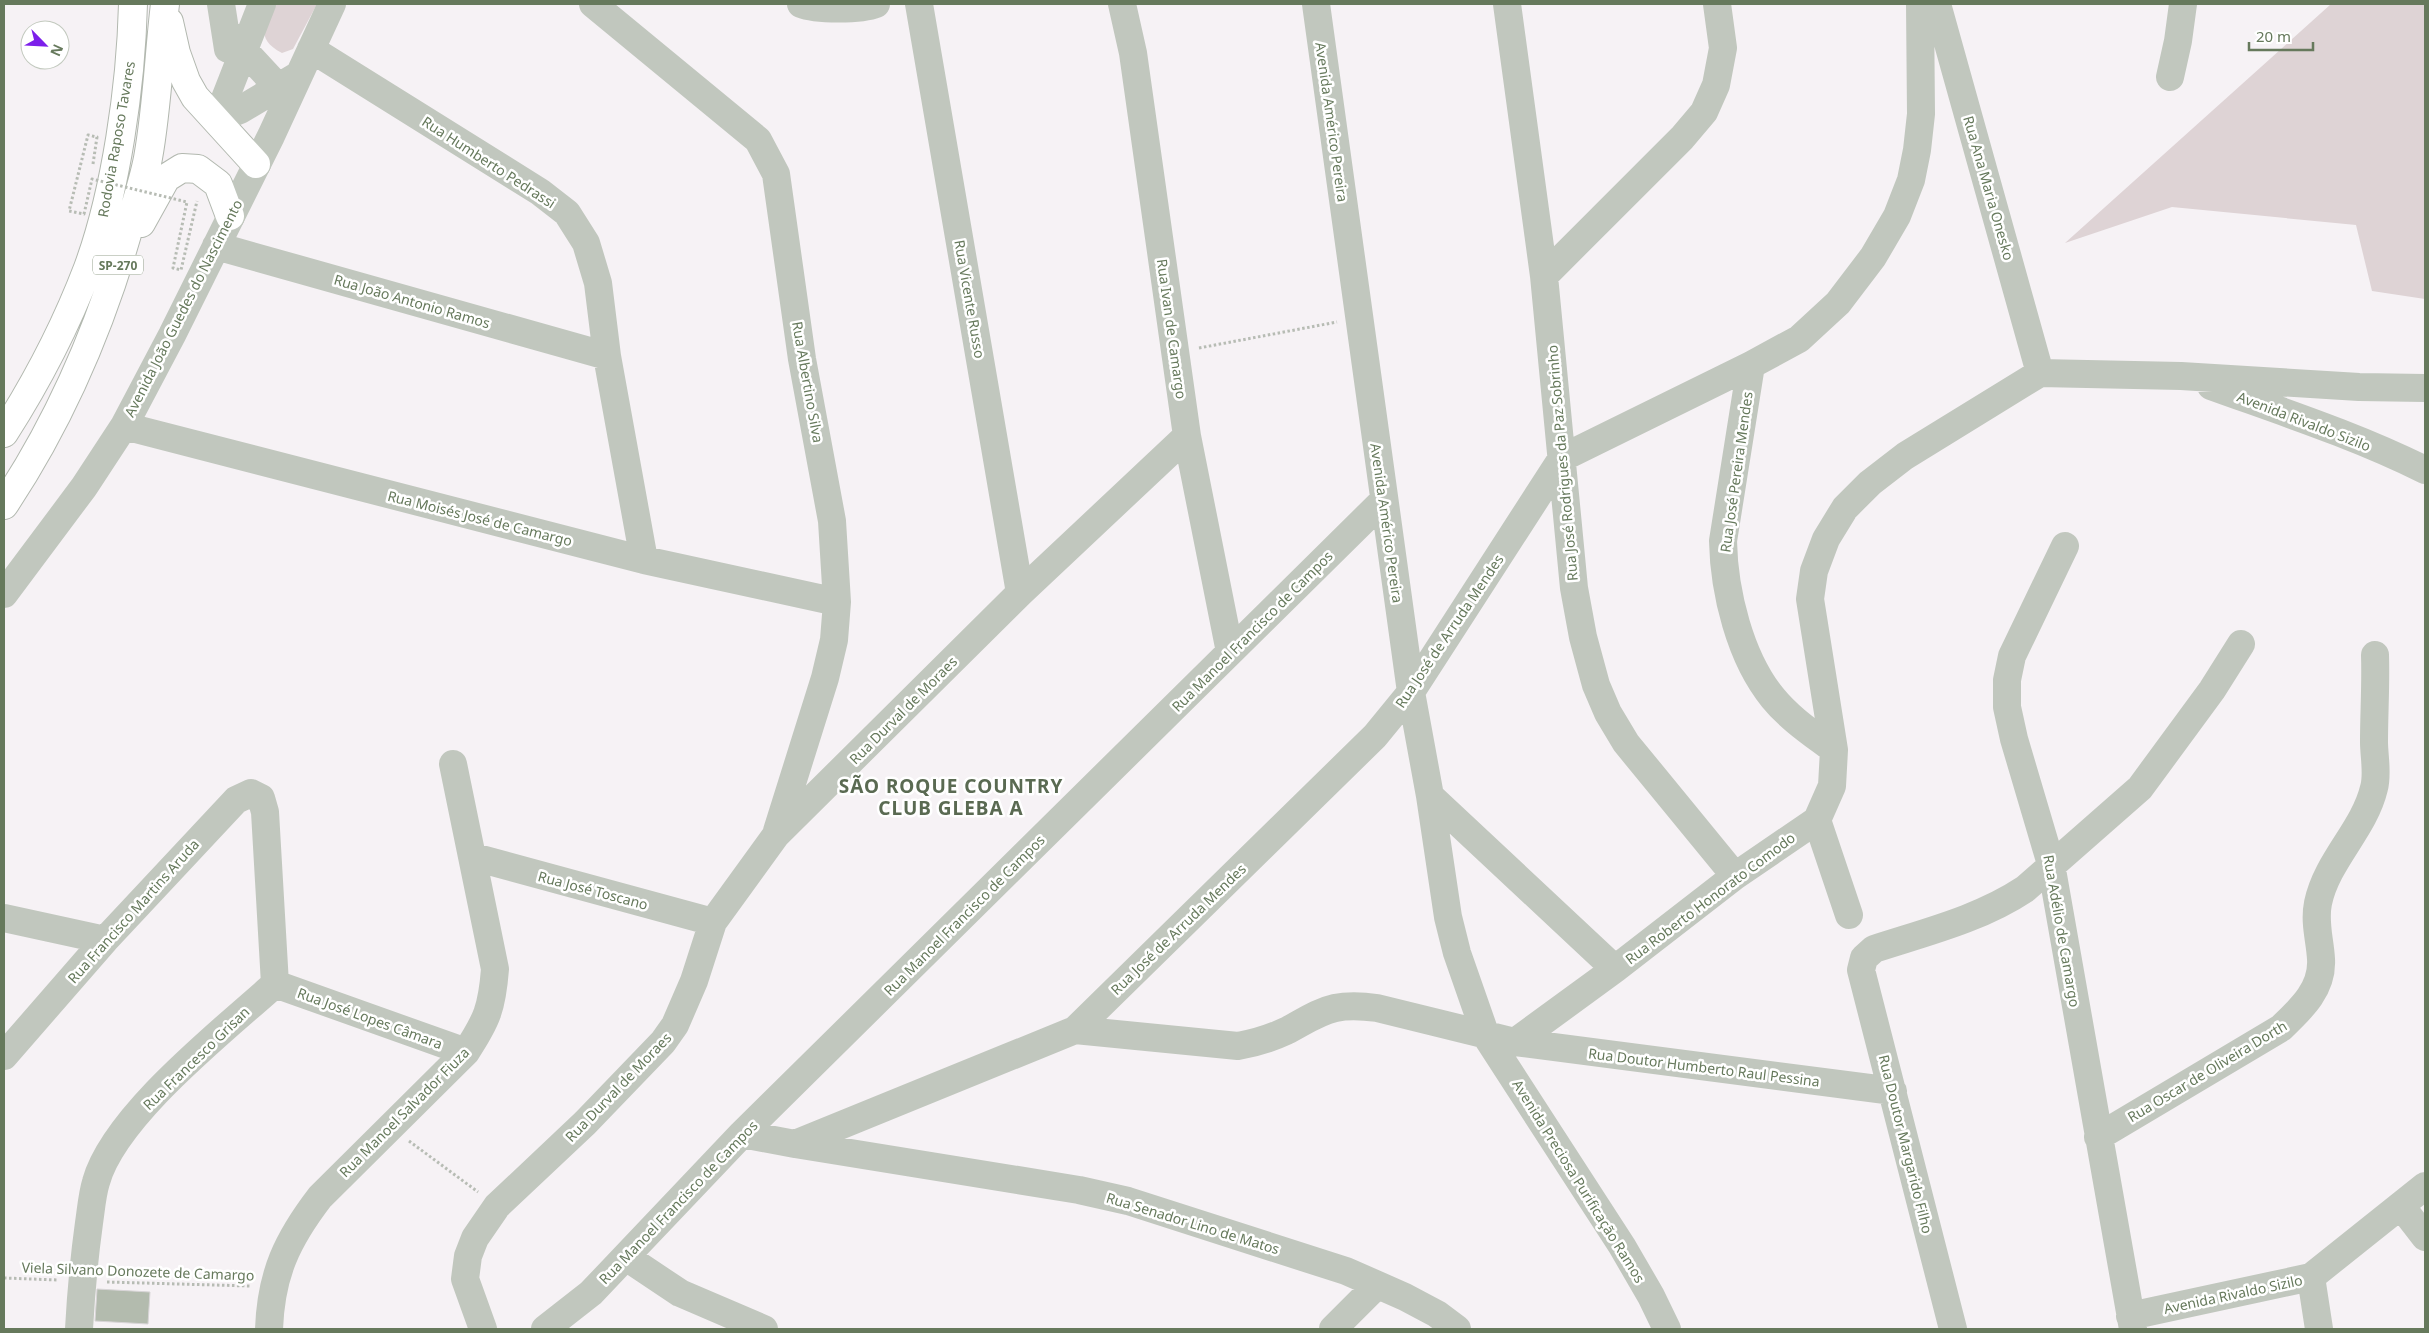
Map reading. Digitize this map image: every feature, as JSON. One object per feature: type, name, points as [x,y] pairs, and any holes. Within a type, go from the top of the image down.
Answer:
[{"type":"highway","name":"Rodovia Raposo Tavares","points":[[4,433],[60,330],[88,268],[105,214],[125,94],[132,42],[134,4]]},
{"type":"highway","name":"Rodovia Raposo Tavares","points":[[4,505],[22,479],[61,407],[88,347],[119,261],[148,158],[165,4]]},
{"type":"highway","points":[[165,4],[176,53],[186,81],[195,97],[256,164]]},
{"type":"highway","points":[[119,261],[166,178],[182,168],[198,169],[218,184],[230,216]]},
{"type":"street","points":[[221,4],[233,79]]},
{"type":"street","points":[[217,119],[245,52],[262,4]]},
{"type":"street","name":"Avenida João Guedes do Nascimento","points":[[4,594],[84,487],[124,426],[256,164],[288,82],[311,49],[332,4]]},
{"type":"street","name":"Rua Albertino Silva","points":[[593,4],[758,140],[776,174],[802,359],[832,521],[837,602],[834,640],[825,678],[776,835]]},
{"type":"street","points":[[801,4],[826,7],[868,8],[876,4]]},
{"type":"street","name":"Rua Vicente Russo","points":[[919,4],[1020,593]]},
{"type":"street","name":"Rua Ivan de Camargo","points":[[1122,4],[1133,53],[1187,436],[1230,652]]},
{"type":"street","name":"Avenida Américo Pereira","points":[[1316,4],[1411,692],[1430,796],[1448,918],[1457,953],[1486,1036]]},
{"type":"street","name":"Rua José Rodrigues da Paz Sobrinho","points":[[1507,4],[1544,276],[1574,588],[1583,637],[1596,686],[1608,713],[1626,742],[1735,876]]},
{"type":"street","points":[[1544,276],[1682,138],[1704,112],[1716,85],[1723,48],[1717,4]]},
{"type":"street","points":[[1562,458],[1751,365],[1799,339],[1838,303],[1873,257],[1897,216],[1911,180],[1917,150],[1920,114],[1920,4]]},
{"type":"street","name":"Rua Ana Maria Onesko","points":[[1937,4],[2040,373]]},
{"type":"street","points":[[2170,77],[2178,41],[2183,4]]},
{"type":"street","points":[[217,119],[240,110],[288,82],[245,52],[226,30]]},
{"type":"street","name":"Rua Humberto Pedrassi","points":[[311,49],[540,192],[567,213],[586,242],[598,283],[607,356],[644,560]]},
{"type":"street","name":"Rua João Antonio Ramos","points":[[216,246],[607,356]]},
{"type":"street","name":"Rua José Pereira Mendes","points":[[1751,365],[1724,541],[1724,564],[1729,595],[1739,633],[1762,684],[1785,712],[1834,750]]},
{"type":"street","points":[[1849,915],[1817,820],[1832,786],[1834,750],[1810,599],[1814,571],[1826,539],[1845,508],[1870,483],[1905,456],[2040,373],[2181,376],[2360,388],[2425,388]]},
{"type":"street","name":"Avenida Rivaldo Sizilo","points":[[2181,376],[2328,429],[2398,456],[2425,470]]},
{"type":"street","name":"Rua Moisés José de Camargo","points":[[124,426],[644,560],[837,602]]},
{"type":"street","name":"Rua Durval de Moraes","points":[[483,1329],[465,1279],[468,1256],[475,1238],[497,1206],[585,1123],[663,1042],[684,1009],[713,922],[776,835],[1020,593],[1187,436]]},
{"type":"street","name":"Rua José de Arruda Mendes","points":[[795,1144],[1075,1030],[1375,736],[1411,692],[1562,458]]},
{"type":"street","name":"Rua Manoel Francisco de Campos","points":[[545,1329],[591,1293],[742,1134],[1384,501]]},
{"type":"street","name":"Rua Adélio de Camargo","points":[[2065,546],[2012,656],[2007,680],[2007,707],[2014,739],[2051,864],[2132,1322]]},
{"type":"street","points":[[2051,864],[2140,788],[2212,690],[2241,644]]},
{"type":"street","name":"Rua Oscar de Oliveira Dorth","points":[[2098,1137],[2281,1028],[2298,1013],[2314,992],[2321,974],[2321,958],[2316,922],[2318,903],[2325,878],[2361,817],[2375,787],[2375,655]]},
{"type":"street","name":"Rua Manoel Salvador Fiuza","points":[[269,1329],[272,1287],[288,1244],[303,1219],[320,1197],[466,1052],[484,1024],[493,997],[495,969],[474,857],[453,764]]},
{"type":"street","name":"Rua Francisco Martins Aruda","points":[[4,1056],[105,940],[236,800],[244,795],[256,794],[261,798],[265,812],[275,984]]},
{"type":"street","points":[[1430,796],[1615,969]]},
{"type":"street","name":"Rua Roberto Honorato Comodo","points":[[1515,1042],[1615,969],[1735,876],[1817,820]]},
{"type":"street","name":"Rua José Toscano","points":[[474,857],[713,922]]},
{"type":"street","name":"Rua Doutor Margarido Filho","points":[[1953,1329],[1861,970],[1864,958],[1874,949],[1960,921],[2004,903],[2025,889],[2051,864]]},
{"type":"street","points":[[4,918],[105,940]]},
{"type":"street","name":"Rua José Lopes Câmara","points":[[275,984],[466,1052]]},
{"type":"street","name":"Rua Francesco Grisan","points":[[79,1329],[81,1281],[95,1182],[103,1163],[146,1105],[182,1068],[275,984]]},
{"type":"street","points":[[1075,1030],[1238,1046],[1256,1043],[1285,1032],[1314,1016],[1334,1008],[1354,1005],[1377,1008],[1515,1042]]},
{"type":"street","name":"Avenida Preciosa Purificação Ramos","points":[[1486,1036],[1622,1246],[1651,1296],[1667,1329]]},
{"type":"street","name":"Rua Doutor Humberto Raul Pessina","points":[[1515,1042],[1893,1091]]},
{"type":"street","points":[[742,1134],[795,1144]]},
{"type":"street","name":"Rua Senador Lino de Matos","points":[[795,1144],[1079,1190],[1128,1201],[1346,1271],[1437,1314],[1457,1329]]},
{"type":"street","name":"Avenida Rivaldo Sizilo","points":[[2132,1322],[2312,1277],[2425,1186]]},
{"type":"street","points":[[2401,1206],[2425,1237]]},
{"type":"street","points":[[626,1257],[680,1293],[764,1329]]},
{"type":"street","points":[[2312,1277],[2318,1329]]},
{"type":"street","points":[[1333,1329],[1377,1284]]},
{"type":"path","points":[[93,164],[97,137],[88,135],[69,211],[84,214],[92,179],[187,202],[172,268],[181,270],[197,201]]},
{"type":"path","points":[[1176,352],[1358,318]]},
{"type":"path","points":[[391,1127],[497,1206]]},
{"type":"path","name":"Viela Silvano Donozete de Camargo","points":[[4,1278],[272,1287]]},
{"type":"shaded area","points":[[267,4],[317,4],[293,49],[282,53],[274,48],[265,38],[264,26]]},
{"type":"shaded area","points":[[2331,4],[2425,4],[2425,299],[2372,291],[2356,225],[2172,207],[2065,243]]},
{"type":"building","points":[[97,1289],[150,1292],[148,1324],[95,1321]]},
{"type":"district","name":"SÃO ROQUE COUNTRY CLUB GLEBA A","points":[[951,797]]}]
